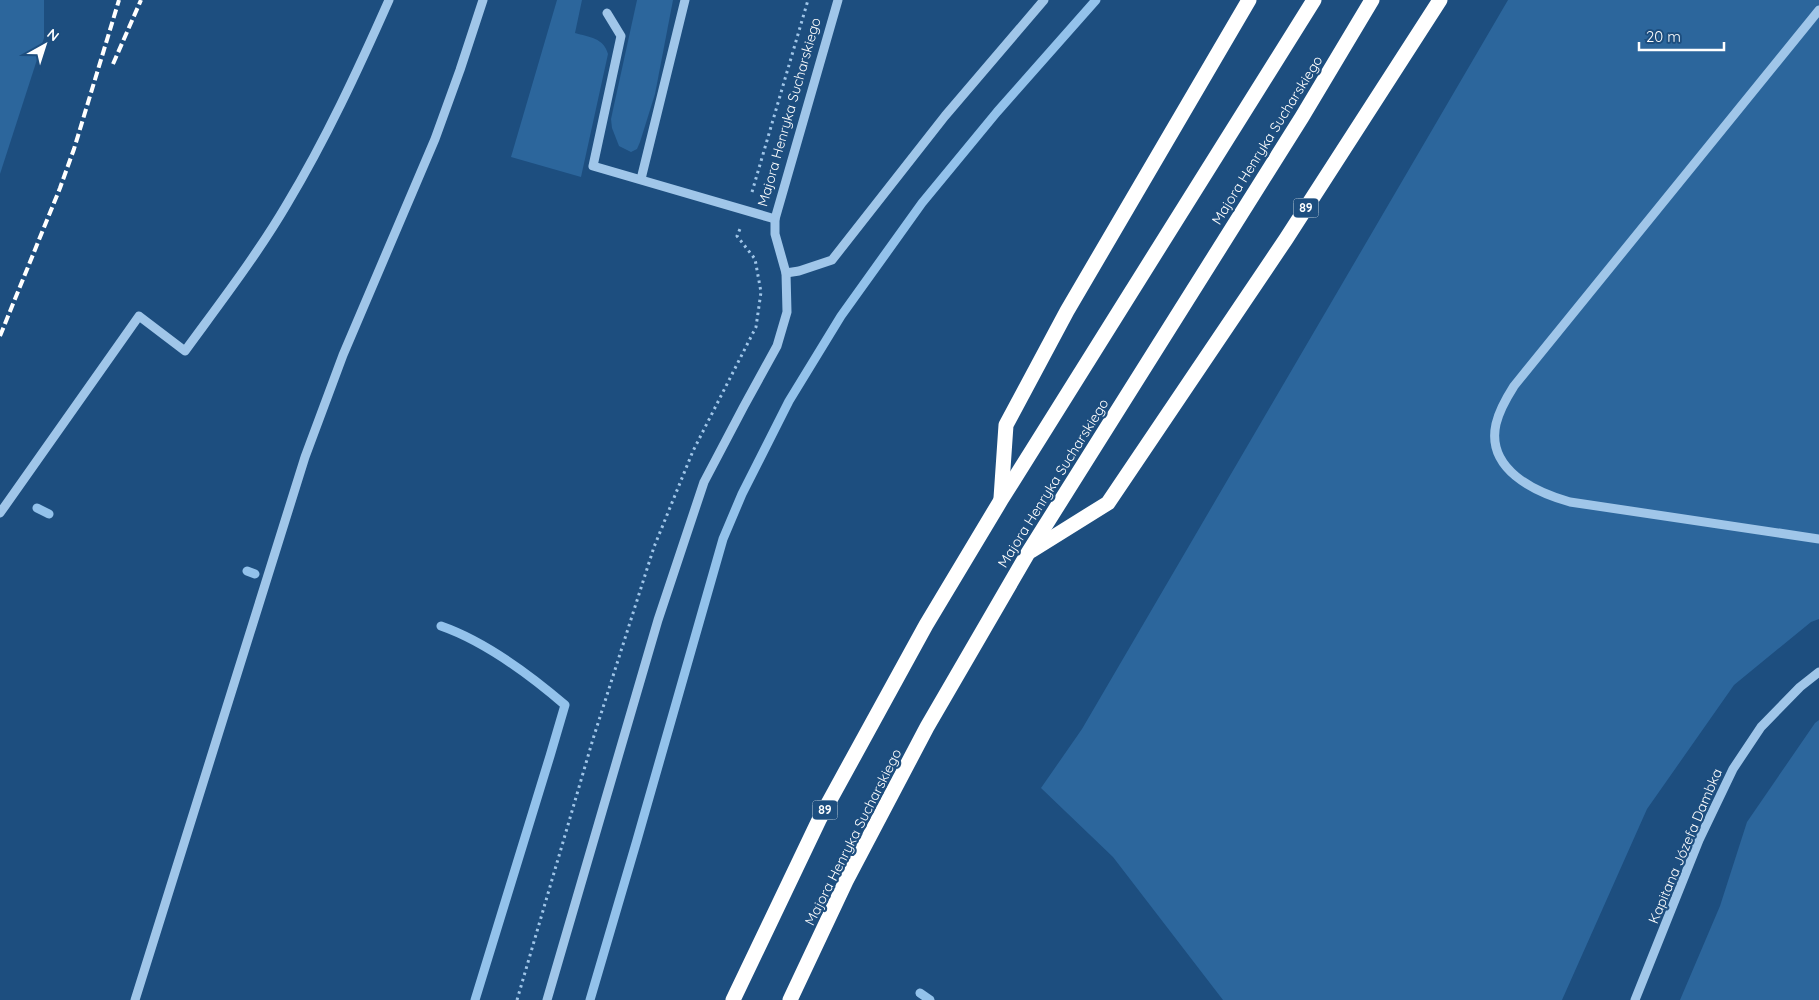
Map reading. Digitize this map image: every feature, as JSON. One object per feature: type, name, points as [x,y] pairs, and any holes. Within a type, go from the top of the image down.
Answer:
[{"type":"highway","name":"89","points":[[733,1000],[819,820],[926,625],[1001,500],[1006,426],[1067,312],[1249,0]]},
{"type":"highway","points":[[1001,500],[1314,0]]},
{"type":"highway","name":"Majora Henryka Sucharskiego","points":[[790,1000],[846,881],[927,727],[1028,553],[1302,117],[1372,0]]},
{"type":"highway","name":"89","points":[[1028,553],[1108,503],[1286,239],[1440,0]]},
{"type":"street","points":[[0,513],[139,316],[185,351],[246,267],[287,205],[338,112],[389,0]]},
{"type":"street","points":[[135,1000],[305,457],[343,355],[435,139],[483,0]]},
{"type":"street","points":[[641,179],[685,0]]},
{"type":"street","name":"Majora Henryka Sucharskiego","points":[[546,1000],[658,620],[704,482],[777,346],[787,312],[786,273],[775,234],[775,219],[838,0]]},
{"type":"street","points":[[786,273],[799,271],[832,260],[945,116],[1044,0]]},
{"type":"street","points":[[1819,10],[1519,379],[1504,404],[1496,423],[1494,441],[1501,460],[1513,475],[1530,487],[1548,496],[1570,502],[1819,539]]},
{"type":"street","points":[[607,13],[621,36],[593,166],[775,219]]},
{"type":"street","name":"Kapitana Józefa Dambka","points":[[1635,1000],[1699,840],[1733,769],[1761,727],[1800,687],[1819,672]]},
{"type":"path","points":[[753,188],[808,0]]},
{"type":"shaded area","points":[[0,0],[44,0],[44,38],[0,174]]},
{"type":"shaded area","points":[[557,0],[582,0],[575,33],[599,41],[608,54],[581,177],[511,157]]},
{"type":"shaded area","points":[[637,0],[673,0],[655,94],[640,142],[637,149],[631,152],[619,146],[612,128],[611,119]]},
{"type":"shaded area","points":[[1508,0],[1819,0],[1819,619],[1811,622],[1734,685],[1647,809],[1562,1000],[1223,1000],[1113,857],[1041,788],[1082,729]]},
{"type":"shaded area","points":[[1819,720],[1819,1000],[1680,1000],[1720,906],[1747,822],[1815,723]]},
{"type":"waterway","points":[[590,1000],[723,539],[742,494],[789,401],[841,316],[922,203],[997,112],[1096,0]]},
{"type":"waterway","points":[[37,508],[49,514]]},
{"type":"waterway","points":[[247,571],[255,574]]},
{"type":"waterway","points":[[441,626],[474,640],[506,660],[565,705],[475,1000]]},
{"type":"waterway","points":[[920,993],[930,1000]]},
{"type":"railway","points":[[0,336],[74,149],[119,0]]},
{"type":"railway","points":[[113,64],[141,0]]}]
